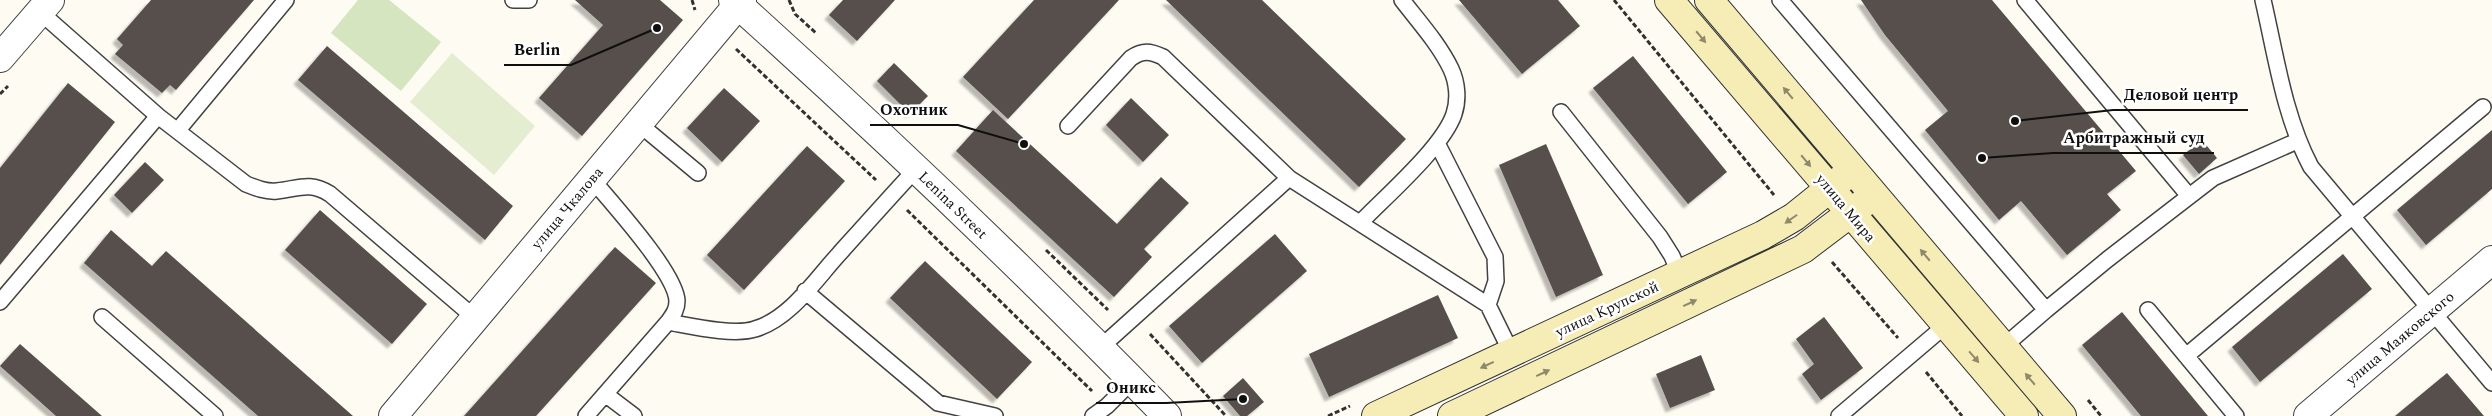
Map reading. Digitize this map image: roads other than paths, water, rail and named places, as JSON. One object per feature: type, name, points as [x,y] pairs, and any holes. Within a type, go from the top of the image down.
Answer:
[{"type":"main road","name":"улица Мира","points":[[1669,0],[2024,416]]},
{"type":"main road","name":"улица Мира","points":[[1709,0],[2062,416]]},
{"type":"main road","name":"улица Крупской","points":[[1376,416],[1680,275],[1782,225],[1853,170]]},
{"type":"main road","name":"улица Крупской","points":[[1452,416],[1782,260],[1814,242],[1874,195]]},
{"type":"street","name":"улица Чкалова","points":[[404,412],[475,318],[738,1]]},
{"type":"street","name":"Lenina Street","points":[[738,1],[1101,347],[1168,416]]},
{"type":"street","points":[[0,58],[46,4]]},
{"type":"street","name":"улица Маяковского","points":[[2308,416],[2492,260]]},
{"type":"lane","points":[[178,130],[286,0]]},
{"type":"lane","points":[[513,0],[529,0]]},
{"type":"lane","points":[[1360,223],[1438,143],[1454,114],[1457,101],[1452,70],[1443,54],[1402,0]]},
{"type":"lane","points":[[1780,0],[2046,310]]},
{"type":"lane","points":[[2025,0],[2189,196]]},
{"type":"lane","points":[[2263,0],[2297,141],[2311,166],[2492,383]]},
{"type":"lane","points":[[46,4],[158,116],[246,184],[261,190],[276,191],[318,186],[330,194],[475,318]]},
{"type":"lane","points":[[1068,126],[1131,58],[1141,51],[1153,52],[1163,57],[1289,178],[1488,305],[1512,354]]},
{"type":"lane","points":[[2186,356],[2483,107]]},
{"type":"lane","points":[[1561,112],[1660,237],[1672,256],[1680,275]]},
{"type":"lane","points":[[0,302],[158,116]]},
{"type":"lane","points":[[638,122],[698,173]]},
{"type":"lane","points":[[2003,347],[2046,310],[2189,196],[2223,173],[2297,141]]},
{"type":"lane","points":[[1438,143],[1495,257],[1496,281],[1488,305]]},
{"type":"lane","points":[[668,322],[712,330],[753,330],[768,324],[785,312],[916,169]]},
{"type":"lane","points":[[586,416],[668,322],[676,311],[677,300],[672,284],[654,256],[592,178]]},
{"type":"lane","points":[[1101,347],[1128,320],[1289,178]]},
{"type":"lane","points":[[805,291],[938,403],[995,416]]},
{"type":"lane","points":[[2148,310],[2236,416]]},
{"type":"lane","points":[[102,317],[215,416]]},
{"type":"lane","points":[[1839,416],[1946,325]]},
{"type":"lane","points":[[1093,416],[1108,406],[1133,380]]},
{"type":"lane","points":[[605,394],[634,416]]},
{"type":"place","name":"Berlin","points":[[657,28]]},
{"type":"place","name":"Деловой центр","points":[[2015,121]]},
{"type":"place","name":"Охотник","points":[[1024,144]]},
{"type":"place","name":"Арбитражный суд","points":[[1982,158]]},
{"type":"place","name":"Оникс","points":[[1243,399]]}]
